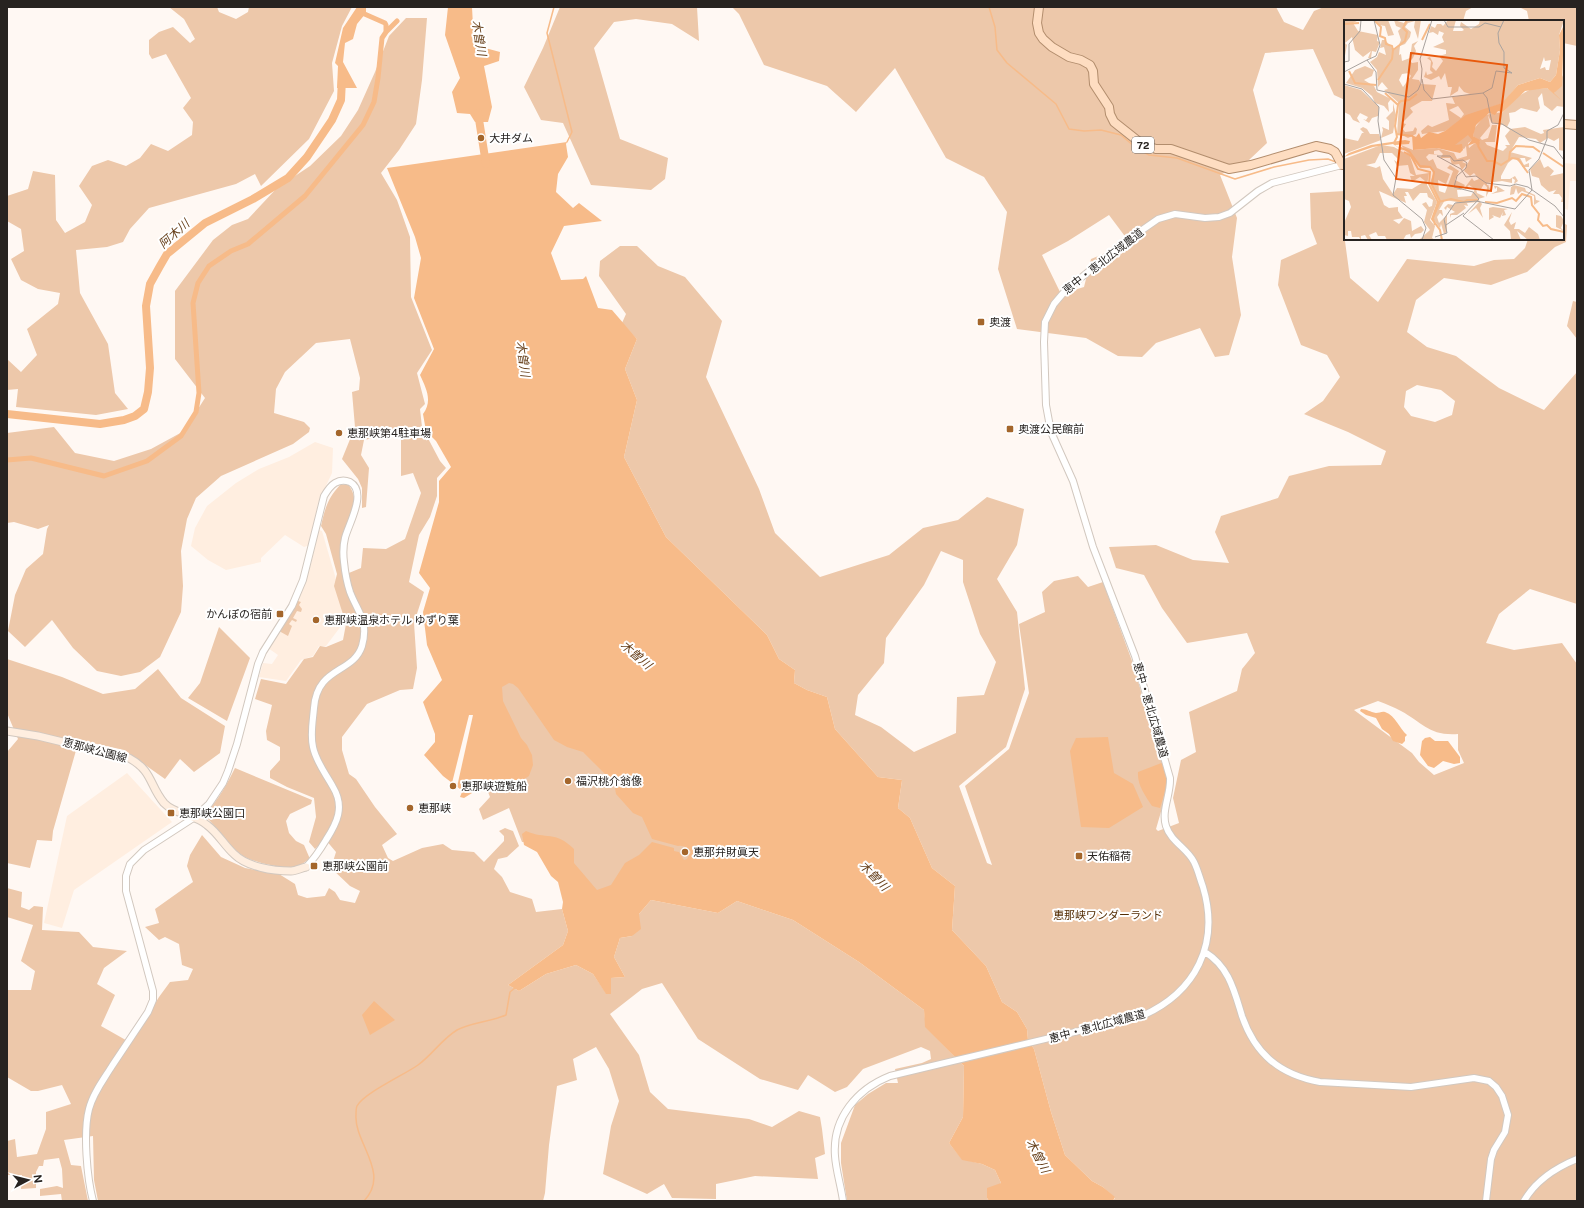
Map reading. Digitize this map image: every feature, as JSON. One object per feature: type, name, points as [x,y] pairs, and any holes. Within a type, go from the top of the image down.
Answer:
[{"type":"main road","name":"72","points":[[1039,7],[1037,23],[1039,33],[1043,39],[1052,47],[1069,57],[1081,60],[1090,65],[1093,71],[1094,84],[1109,107],[1110,114],[1114,122],[1143,145],[1156,149],[1171,149],[1229,169],[1246,167],[1316,146],[1330,149],[1335,152],[1343,165]]},
{"type":"main road","points":[[1564,124],[1577,125]]},
{"type":"main road","name":"恵那峡公園線","points":[[7,731],[52,739],[129,758],[139,764],[149,774],[158,795],[166,804],[176,811],[195,817],[208,825],[234,855],[246,862],[266,868],[293,871],[306,867]]},
{"type":"street","name":"恵中・恵北広域農道","points":[[843,1201],[836,1162],[835,1145],[843,1114],[856,1097],[877,1082],[890,1076],[1134,1019],[1157,1008],[1170,999],[1186,984],[1205,952],[1208,924],[1205,894],[1194,862],[1173,839],[1166,825],[1165,813],[1170,791],[1170,778],[1141,674],[1093,547],[1073,481],[1053,438],[1048,420],[1046,405],[1044,342],[1045,322],[1054,304],[1065,291],[1116,249],[1158,219],[1175,214],[1205,218],[1220,217],[1230,213],[1258,191],[1272,183],[1343,165]]},
{"type":"street","points":[[93,1201],[90,1188],[88,1161],[87,1125],[89,1108],[98,1087],[148,1012],[152,1000],[151,982],[126,891],[126,876],[130,864],[144,850],[195,817],[213,800],[228,771],[263,652],[292,606],[303,580],[326,492],[338,481],[350,482],[356,491],[357,501],[344,540],[344,562],[348,587],[362,617],[363,640],[357,656],[352,662],[327,679],[316,693],[314,707],[313,746],[318,761],[337,793],[339,810],[338,820],[334,827],[315,858],[306,867]]},
{"type":"street","points":[[1205,952],[1215,958],[1226,972],[1233,986],[1246,1026],[1254,1041],[1268,1059],[1276,1066],[1308,1080],[1320,1082],[1411,1087],[1474,1078],[1489,1081],[1496,1087],[1502,1096],[1508,1115],[1505,1132],[1494,1150],[1491,1159],[1486,1201]]},
{"type":"street","points":[[1524,1201],[1537,1183],[1546,1175],[1577,1159]]},
{"type":"shaded area","points":[[1564,163],[1577,164],[1577,181],[1570,181],[1568,210],[1564,208]]},
{"type":"shaded area","points":[[315,442],[333,448],[332,473],[318,503],[310,545],[304,547],[285,535],[261,558],[261,562],[226,570],[208,560],[191,546],[195,528],[207,506],[236,483],[259,469],[289,457]]},
{"type":"shaded area","points":[[319,530],[322,531],[342,600],[341,626],[326,646],[319,646],[313,656],[301,660],[286,681],[259,677],[263,663],[272,664],[278,655],[268,648],[300,596],[311,564]]},
{"type":"shaded area","points":[[127,773],[172,822],[74,890],[62,928],[44,923],[67,816]]},
{"type":"green space","points":[[169,7],[217,7],[219,12],[236,19],[248,12],[249,7],[352,7],[342,26],[332,63],[334,91],[309,139],[261,186],[255,174],[236,184],[149,208],[130,229],[123,242],[107,247],[76,250],[80,293],[108,344],[115,393],[128,409],[96,415],[16,407],[18,389],[7,390],[7,359],[21,372],[37,355],[27,329],[58,304],[60,293],[38,289],[21,280],[11,259],[24,251],[21,229],[7,221],[7,196],[28,189],[33,171],[55,175],[56,220],[65,233],[85,222],[92,205],[79,186],[92,166],[108,160],[126,166],[140,158],[151,144],[168,151],[192,135],[193,122],[183,108],[191,98],[166,54],[152,59],[149,54],[149,40],[159,32],[173,27],[190,43],[195,39],[184,19]]},
{"type":"green space","points":[[560,7],[697,7],[699,41],[672,24],[636,19],[614,22],[594,48],[620,139],[668,158],[665,179],[651,190],[591,185],[563,123],[541,120],[524,87],[543,48]]},
{"type":"green space","points":[[732,7],[1276,7],[1284,22],[1303,30],[1314,11],[1324,7],[1473,7],[1466,11],[1463,20],[1344,20],[1344,100],[1334,95],[1313,49],[1265,53],[1253,90],[1267,143],[1249,160],[1220,175],[1237,218],[1232,257],[1241,315],[1229,355],[1215,357],[1200,328],[1156,343],[1142,357],[1118,356],[1086,338],[1017,329],[998,269],[1007,212],[984,177],[946,158],[895,68],[856,112],[827,86],[764,65],[739,14]],"holes":[[[1109,215],[1130,243],[1091,259],[1084,287],[1061,294],[1042,255],[1068,241]]]},
{"type":"green space","points":[[1519,7],[1577,7],[1577,46],[1564,43],[1564,20],[1529,20],[1527,11]]},
{"type":"green space","points":[[406,18],[427,18],[422,80],[416,124],[399,150],[381,173],[397,200],[410,237],[411,297],[432,350],[417,373],[425,404],[420,409],[422,427],[440,461],[446,468],[437,478],[437,496],[430,517],[419,535],[409,582],[424,592],[414,623],[417,668],[413,689],[400,690],[367,704],[342,737],[342,750],[349,774],[356,779],[375,807],[397,834],[382,845],[388,858],[393,861],[422,848],[443,844],[452,850],[474,852],[484,862],[504,841],[504,836],[499,831],[505,828],[513,831],[519,846],[507,857],[498,859],[494,869],[502,877],[510,892],[532,899],[536,912],[562,909],[568,931],[563,945],[508,985],[519,991],[546,974],[576,965],[593,974],[606,993],[611,978],[625,977],[614,957],[620,938],[632,936],[639,914],[651,900],[718,913],[737,901],[793,920],[859,962],[924,1010],[926,1027],[964,1066],[963,1117],[949,1143],[962,1159],[982,1164],[995,1170],[1001,1183],[987,1198],[989,1201],[847,1201],[841,1163],[841,1143],[855,1105],[868,1094],[886,1083],[898,1083],[895,1069],[922,1063],[931,1059],[930,1051],[921,1047],[863,1069],[847,1087],[835,1092],[808,1075],[798,1090],[760,1079],[698,1039],[662,983],[642,989],[610,1014],[639,1055],[650,1092],[668,1109],[749,1119],[772,1127],[799,1111],[820,1117],[825,1154],[815,1158],[818,1179],[755,1176],[716,1184],[716,1199],[672,1198],[664,1184],[647,1194],[603,1174],[611,1126],[619,1101],[609,1069],[596,1047],[573,1059],[577,1080],[557,1086],[543,1201],[98,1201],[94,1180],[93,1136],[64,1140],[71,1165],[81,1166],[88,1201],[62,1201],[61,1194],[40,1196],[40,1189],[57,1186],[63,1188],[62,1169],[59,1158],[44,1160],[43,1166],[39,1166],[36,1172],[36,1188],[21,1189],[22,1175],[7,1175],[7,1141],[15,1139],[17,1157],[37,1154],[46,1129],[46,1112],[71,1104],[62,1085],[38,1091],[31,1091],[7,1077],[7,992],[8,990],[31,990],[35,971],[21,961],[33,925],[7,917],[7,888],[22,892],[21,907],[29,910],[34,906],[43,907],[42,930],[79,932],[93,947],[127,951],[104,968],[97,984],[115,995],[101,1026],[131,1043],[170,982],[188,980],[193,969],[182,965],[179,944],[165,937],[159,940],[145,927],[159,923],[155,909],[193,882],[187,866],[190,855],[202,835],[221,857],[245,868],[279,874],[295,884],[298,895],[307,898],[325,896],[329,888],[335,892],[340,900],[355,903],[360,891],[350,886],[331,868],[336,852],[325,839],[315,849],[309,842],[316,817],[314,798],[270,778],[270,771],[280,760],[280,747],[267,740],[266,731],[272,705],[255,699],[261,679],[286,684],[304,659],[313,657],[320,646],[326,647],[343,640],[346,624],[334,586],[337,574],[326,534],[321,526],[328,504],[340,485],[348,484],[354,499],[354,506],[341,544],[344,575],[361,568],[363,548],[386,549],[405,539],[421,493],[413,473],[401,476],[401,432],[364,440],[361,455],[369,468],[366,507],[362,508],[362,488],[358,479],[342,459],[355,427],[352,392],[359,390],[360,378],[350,339],[316,343],[285,372],[276,389],[274,413],[304,422],[310,428],[309,432],[293,444],[221,476],[196,498],[187,519],[181,551],[183,586],[181,612],[160,657],[140,672],[121,676],[97,671],[73,648],[52,620],[25,647],[8,631],[15,595],[26,569],[43,554],[49,525],[38,529],[14,522],[7,523],[7,433],[54,427],[75,453],[114,461],[151,449],[184,431],[205,398],[175,359],[175,291],[213,240],[232,225],[248,219],[277,188],[310,166],[341,136],[358,110],[389,36]]},
{"type":"green space","name":"恵那峡ワンダーランド","points":[[1344,191],[1344,240],[1350,278],[1378,302],[1407,259],[1474,266],[1494,260],[1514,259],[1525,248],[1528,240],[1564,240],[1564,224],[1567,225],[1566,242],[1555,247],[1527,272],[1491,285],[1444,278],[1416,300],[1407,332],[1427,347],[1456,356],[1499,388],[1544,410],[1577,372],[1577,604],[1530,589],[1499,614],[1486,643],[1514,650],[1562,643],[1577,664],[1577,1201],[1113,1201],[1115,1198],[1103,1187],[1092,1181],[1065,1155],[1051,1112],[1034,1049],[1028,1040],[1027,1029],[1017,1012],[1002,1002],[986,966],[952,930],[955,886],[932,868],[910,818],[898,808],[902,780],[878,777],[835,729],[827,697],[807,690],[794,683],[795,670],[779,659],[767,635],[666,537],[624,457],[637,400],[625,369],[637,339],[622,323],[626,314],[599,276],[600,261],[620,246],[637,246],[658,266],[685,277],[722,321],[706,377],[759,489],[775,533],[820,577],[889,555],[923,528],[958,520],[987,497],[1024,509],[1017,545],[997,579],[1017,612],[1025,689],[1006,747],[959,786],[987,863],[992,865],[965,786],[1009,749],[1029,693],[1019,624],[1045,612],[1042,592],[1054,581],[1078,576],[1088,587],[1103,582],[1132,661],[1168,782],[1167,791],[1156,829],[1158,831],[1179,823],[1173,798],[1181,760],[1196,752],[1189,712],[1237,691],[1242,669],[1255,653],[1247,633],[1187,643],[1162,608],[1144,575],[1116,568],[1109,547],[1156,545],[1193,560],[1229,563],[1215,532],[1221,516],[1278,498],[1289,476],[1329,466],[1381,465],[1386,451],[1348,432],[1304,414],[1323,401],[1340,377],[1327,355],[1301,345],[1278,285],[1281,260],[1317,244],[1311,228],[1310,193]],"holes":[[[1417,385],[1441,390],[1455,401],[1452,415],[1435,422],[1411,416],[1404,407],[1406,391]],[[941,551],[963,560],[963,582],[980,634],[996,662],[984,695],[957,697],[956,733],[914,752],[881,727],[855,715],[858,695],[884,663],[886,638],[924,585]],[[1378,701],[1398,710],[1433,731],[1458,734],[1458,750],[1464,763],[1434,775],[1419,762],[1412,753],[1354,710]]]},
{"type":"green space","points":[[1573,301],[1577,302],[1577,339],[1567,326]]},
{"type":"green space","points":[[298,601],[301,602],[299,605],[302,609],[301,612],[297,611],[293,618],[297,620],[296,622],[292,620],[289,624],[292,626],[288,636],[279,631]]},
{"type":"green space","points":[[219,627],[250,658],[227,721],[188,698],[200,683]]},
{"type":"green space","points":[[7,659],[62,677],[103,694],[135,689],[158,669],[181,698],[225,726],[220,753],[194,772],[180,759],[165,779],[124,750],[79,740],[53,831],[52,841],[37,840],[30,868],[7,863],[7,752],[18,739],[7,713]]},
{"type":"green space","points":[[513,675],[587,745],[702,848],[687,867],[594,898],[553,841],[522,842],[509,808],[483,820],[479,809],[490,797],[486,787],[493,690]]},
{"type":"green space","points":[[235,768],[312,800],[311,804],[290,814],[286,821],[289,833],[296,841],[304,845],[310,859],[297,867],[292,868],[254,861],[238,852],[205,816],[205,813],[222,792]]},
{"type":"water","points":[[357,7],[366,7],[366,13],[357,24],[353,39],[345,43],[343,62],[357,88],[337,88],[338,66],[335,63],[343,28]]},
{"type":"water","points":[[448,7],[472,7],[474,45],[500,52],[499,61],[484,66],[492,107],[488,122],[475,122],[470,114],[457,113],[452,92],[460,78],[445,35]]},
{"type":"water","points":[[567,142],[568,157],[558,174],[556,192],[573,208],[579,203],[602,221],[564,226],[551,253],[561,280],[583,279],[586,276],[598,308],[612,310],[637,339],[625,369],[637,400],[624,457],[666,537],[767,635],[779,659],[795,670],[794,683],[807,690],[827,697],[835,729],[878,777],[902,780],[898,808],[910,818],[932,868],[955,886],[952,930],[986,966],[1002,1002],[1017,1012],[1027,1029],[1028,1040],[1034,1049],[1051,1112],[1065,1155],[1092,1181],[1103,1187],[1115,1197],[1113,1201],[989,1201],[987,1198],[987,1188],[1001,1183],[995,1170],[982,1164],[962,1160],[949,1143],[963,1117],[964,1066],[925,1027],[924,1010],[859,962],[793,920],[737,901],[718,913],[651,900],[639,914],[641,929],[632,936],[620,938],[614,957],[625,977],[611,978],[611,994],[606,994],[593,974],[576,965],[546,974],[519,991],[508,985],[563,945],[568,931],[562,909],[563,902],[558,882],[551,876],[537,852],[524,845],[522,834],[526,831],[533,834],[556,837],[567,843],[574,849],[574,863],[597,890],[611,885],[625,863],[639,855],[652,842],[674,848],[674,851],[679,852],[684,860],[687,859],[691,852],[684,846],[678,846],[652,839],[642,817],[633,813],[616,794],[614,783],[583,752],[567,747],[554,740],[518,688],[513,684],[509,683],[502,687],[503,701],[521,738],[527,745],[532,755],[533,765],[529,776],[513,786],[496,791],[480,788],[464,798],[460,797],[462,792],[460,789],[443,776],[424,755],[435,742],[435,734],[423,702],[442,680],[427,645],[423,612],[430,588],[419,573],[439,502],[439,481],[451,467],[436,441],[426,431],[423,414],[428,404],[428,394],[420,375],[434,349],[414,298],[421,258],[415,237],[387,168]]},
{"type":"water","points":[[1361,709],[1376,713],[1384,712],[1392,716],[1407,735],[1405,737],[1405,741],[1402,744],[1393,741],[1389,734],[1382,729],[1376,718],[1366,715],[1360,711]]},
{"type":"water","points":[[1108,737],[1114,773],[1133,784],[1143,807],[1109,828],[1081,827],[1070,751],[1076,738]]},
{"type":"water","points":[[1430,737],[1435,741],[1448,741],[1460,757],[1460,763],[1454,764],[1443,761],[1434,768],[1428,766],[1420,755],[1422,741],[1425,738]]},
{"type":"water","points":[[1164,762],[1168,782],[1160,808],[1152,806],[1144,794],[1140,786],[1138,772]]},
{"type":"water","points":[[374,1001],[395,1020],[370,1035],[362,1015]]},
{"type":"pier","points":[[469,715],[473,715],[457,787],[452,783]]},
{"type":"waterway","points":[[554,7],[547,33],[572,132],[567,142]]},
{"type":"waterway","points":[[989,7],[995,27],[997,50],[1007,63],[1056,104],[1069,129],[1084,131],[1101,130],[1121,135],[1135,147],[1149,155],[1177,158],[1235,179],[1274,167],[1309,160],[1328,159],[1336,162]]},
{"type":"waterway","points":[[7,460],[31,458],[104,476],[147,461],[181,436],[196,412],[199,393],[193,303],[198,283],[209,266],[231,251],[248,244],[305,196],[363,125],[374,102],[382,38],[386,32],[386,25],[385,23],[360,12]]},
{"type":"waterway","points":[[386,32],[397,21]]},
{"type":"waterway","name":"阿木川","points":[[7,414],[100,424],[124,420],[135,416],[144,409],[148,392],[150,368],[146,306],[150,284],[167,254],[205,223],[253,199],[288,178],[307,157],[332,120],[341,100],[342,79]]},
{"type":"waterway","name":"木曽川","points":[[478,113],[486,164]]},
{"type":"waterway","points":[[364,1201],[371,1190],[374,1180],[373,1169],[357,1126],[357,1106],[361,1101],[376,1090],[418,1065],[457,1030],[469,1025],[506,1015],[510,992],[516,987]]},
{"type":"place","name":"大井ダム","points":[[481,138]]},
{"type":"place","name":"奥渡","points":[[981,322]]},
{"type":"place","name":"奥渡公民館前","points":[[1010,429]]},
{"type":"place","name":"恵那峡第4駐車場","points":[[339,433]]},
{"type":"place","name":"かんぽの宿前","points":[[280,614]]},
{"type":"place","name":"恵那峡温泉ホテル ゆずり葉","points":[[316,620]]},
{"type":"place","name":"福沢桃介翁像","points":[[568,781]]},
{"type":"place","name":"恵那峡遊覧船","points":[[453,786]]},
{"type":"place","name":"恵那峡","points":[[410,808]]},
{"type":"place","name":"恵那峡公園口","points":[[171,813]]},
{"type":"place","name":"恵那弁財眞天","points":[[685,852]]},
{"type":"place","name":"天佑稲荷","points":[[1079,856]]},
{"type":"place","name":"恵那峡公園前","points":[[314,866]]}]
